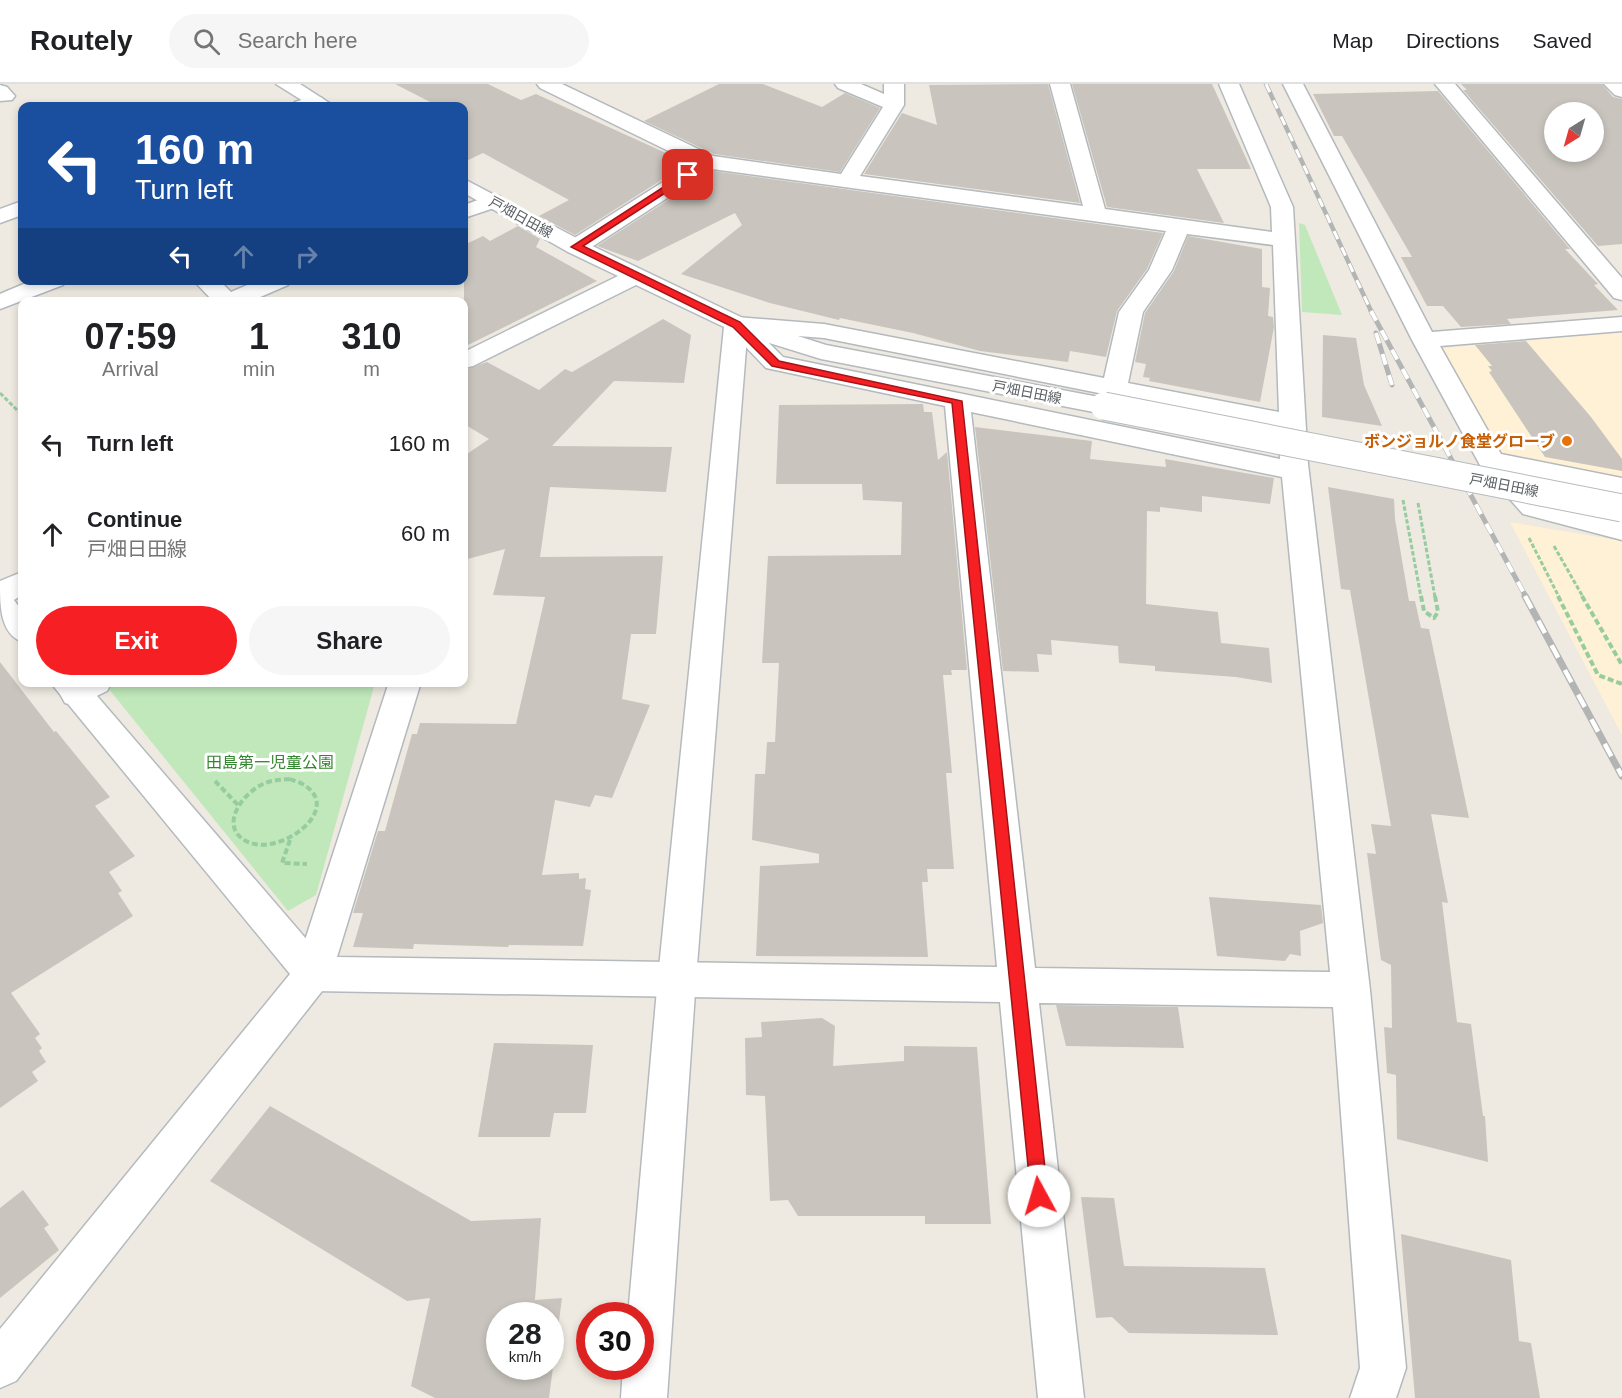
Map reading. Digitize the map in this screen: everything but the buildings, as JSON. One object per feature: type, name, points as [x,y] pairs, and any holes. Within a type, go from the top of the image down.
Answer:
[{"type":"street","points":[[285,84],[310,102]]},
{"type":"street","points":[[547,84],[708,162],[1282,240]]},
{"type":"street","points":[[845,84],[894,105]]},
{"type":"street","points":[[847,181],[894,105],[894,84]]},
{"type":"street","points":[[1060,84],[1096,215]]},
{"type":"street","points":[[1229,84],[1282,207],[1295,471],[1351,990],[1383,1368],[1373,1398]]},
{"type":"street","points":[[1293,84],[1424,340],[1491,461],[1533,507],[1622,530]]},
{"type":"street","points":[[1445,84],[1622,293]]},
{"type":"street","points":[[1614,84],[1622,91]]},
{"type":"street","points":[[576,247],[708,162]]},
{"type":"street","name":"戸畑日田線","points":[[468,187],[576,247],[736,324],[821,352],[1109,397],[1622,508]]},
{"type":"street","points":[[468,210],[492,201]]},
{"type":"street","points":[[0,216],[18,209]]},
{"type":"street","points":[[1179,226],[1160,270],[1131,312],[1109,397],[1293,423]]},
{"type":"street","points":[[468,359],[636,276]]},
{"type":"street","points":[[0,302],[42,285]]},
{"type":"street","points":[[209,285],[223,297]]},
{"type":"street","points":[[237,297],[267,285]]},
{"type":"street","points":[[736,324],[775,363],[1295,471]]},
{"type":"street","points":[[644,1398],[677,978],[736,324]]},
{"type":"street","points":[[1424,340],[1622,324]]},
{"type":"street","points":[[957,401],[1061,1398]]},
{"type":"street","points":[[1491,461],[1622,487]]},
{"type":"street","points":[[0,594],[18,585]]},
{"type":"street","points":[[0,604],[18,626]]},
{"type":"street","points":[[80,687],[313,974]]},
{"type":"street","points":[[0,1365],[313,974],[403,687]]},
{"type":"street","points":[[313,974],[1351,990]]},
{"type":"path","points":[[0,393],[18,411]]},
{"type":"path","points":[[1401,489],[1424,611],[1434,618],[1438,612],[1417,496]]},
{"type":"path","points":[[1528,537],[1598,675],[1622,684]]},
{"type":"path","points":[[1562,543],[1552,542],[1622,665]]},
{"type":"path","points":[[290,779],[310,788],[316,797],[316,808],[312,820],[303,830],[276,845],[261,846],[239,837],[233,829],[233,818],[238,805],[253,789],[265,783],[290,779]]},
{"type":"path","points":[[215,781],[238,805]]},
{"type":"shaded area","points":[[1622,332],[1622,477],[1498,453],[1443,348]]},
{"type":"shaded area","points":[[1510,522],[1622,541],[1622,735]]},
{"type":"green space","points":[[1299,223],[1305,225],[1342,315],[1302,312]]},
{"type":"green space","name":"田島第一児童公園","points":[[374,687],[316,895],[288,911],[108,688]]},
{"type":"railway","points":[[1266,84],[1372,312]]},
{"type":"railway","points":[[1372,312],[1526,597]]},
{"type":"railway","points":[[1376,333],[1392,385]]},
{"type":"railway","points":[[1525,596],[1622,776]]},
{"type":"place","name":"ボンジョルノ食堂グローブ","points":[[1567,441]]},
{"type":"route","points":[[688,175],[576,247],[736,324],[775,363],[957,401],[1039,1196]]}]
